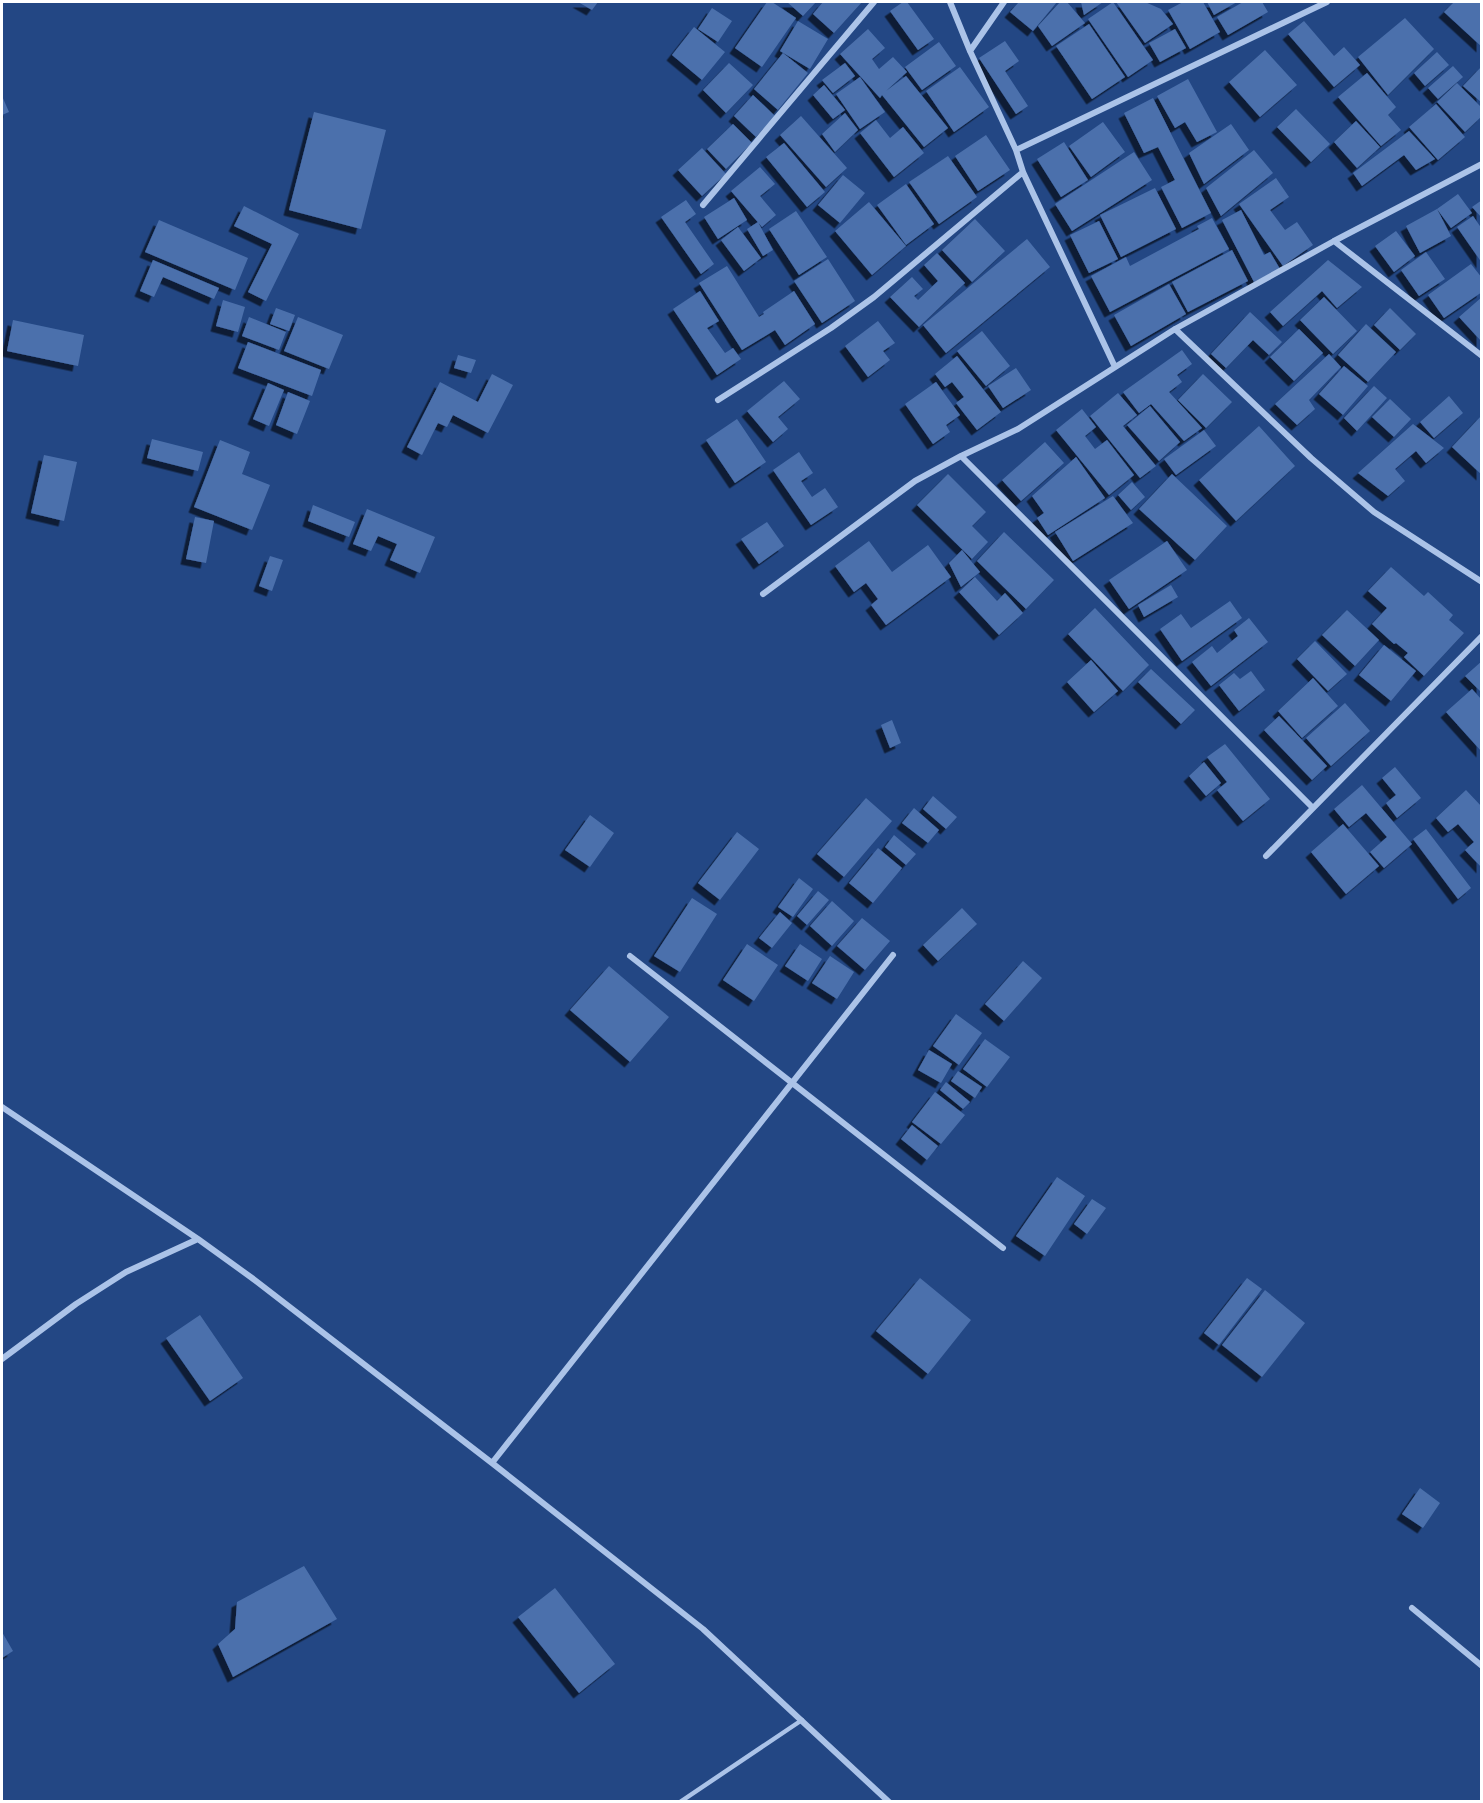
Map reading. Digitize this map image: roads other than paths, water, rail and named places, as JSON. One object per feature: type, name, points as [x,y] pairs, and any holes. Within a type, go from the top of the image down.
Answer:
[{"type":"street","points":[[703,205],[874,2]]},
{"type":"street","points":[[950,2],[1016,150],[1023,172],[1115,367]]},
{"type":"street","points":[[970,51],[1004,2]]},
{"type":"street","points":[[1016,150],[1327,2]]},
{"type":"street","points":[[764,594],[915,481],[1018,429],[1175,329],[1334,241],[1482,164]]},
{"type":"street","points":[[718,400],[831,328],[874,297],[1023,172]]},
{"type":"street","points":[[1334,241],[1482,356]]},
{"type":"street","points":[[1175,329],[1311,458],[1374,512],[1482,582]]},
{"type":"street","points":[[961,456],[1313,808]]},
{"type":"street","points":[[1266,856],[1482,636]]},
{"type":"street","points":[[492,1463],[893,955]]},
{"type":"street","points":[[630,956],[1003,1248]]},
{"type":"street","points":[[2,1107],[252,1278],[492,1463],[703,1629],[889,1802]]},
{"type":"street","points":[[2,1359],[76,1304],[126,1272],[198,1239]]},
{"type":"street","points":[[1412,1608],[1482,1666]]},
{"type":"lane","points":[[680,1802],[802,1720]]}]
